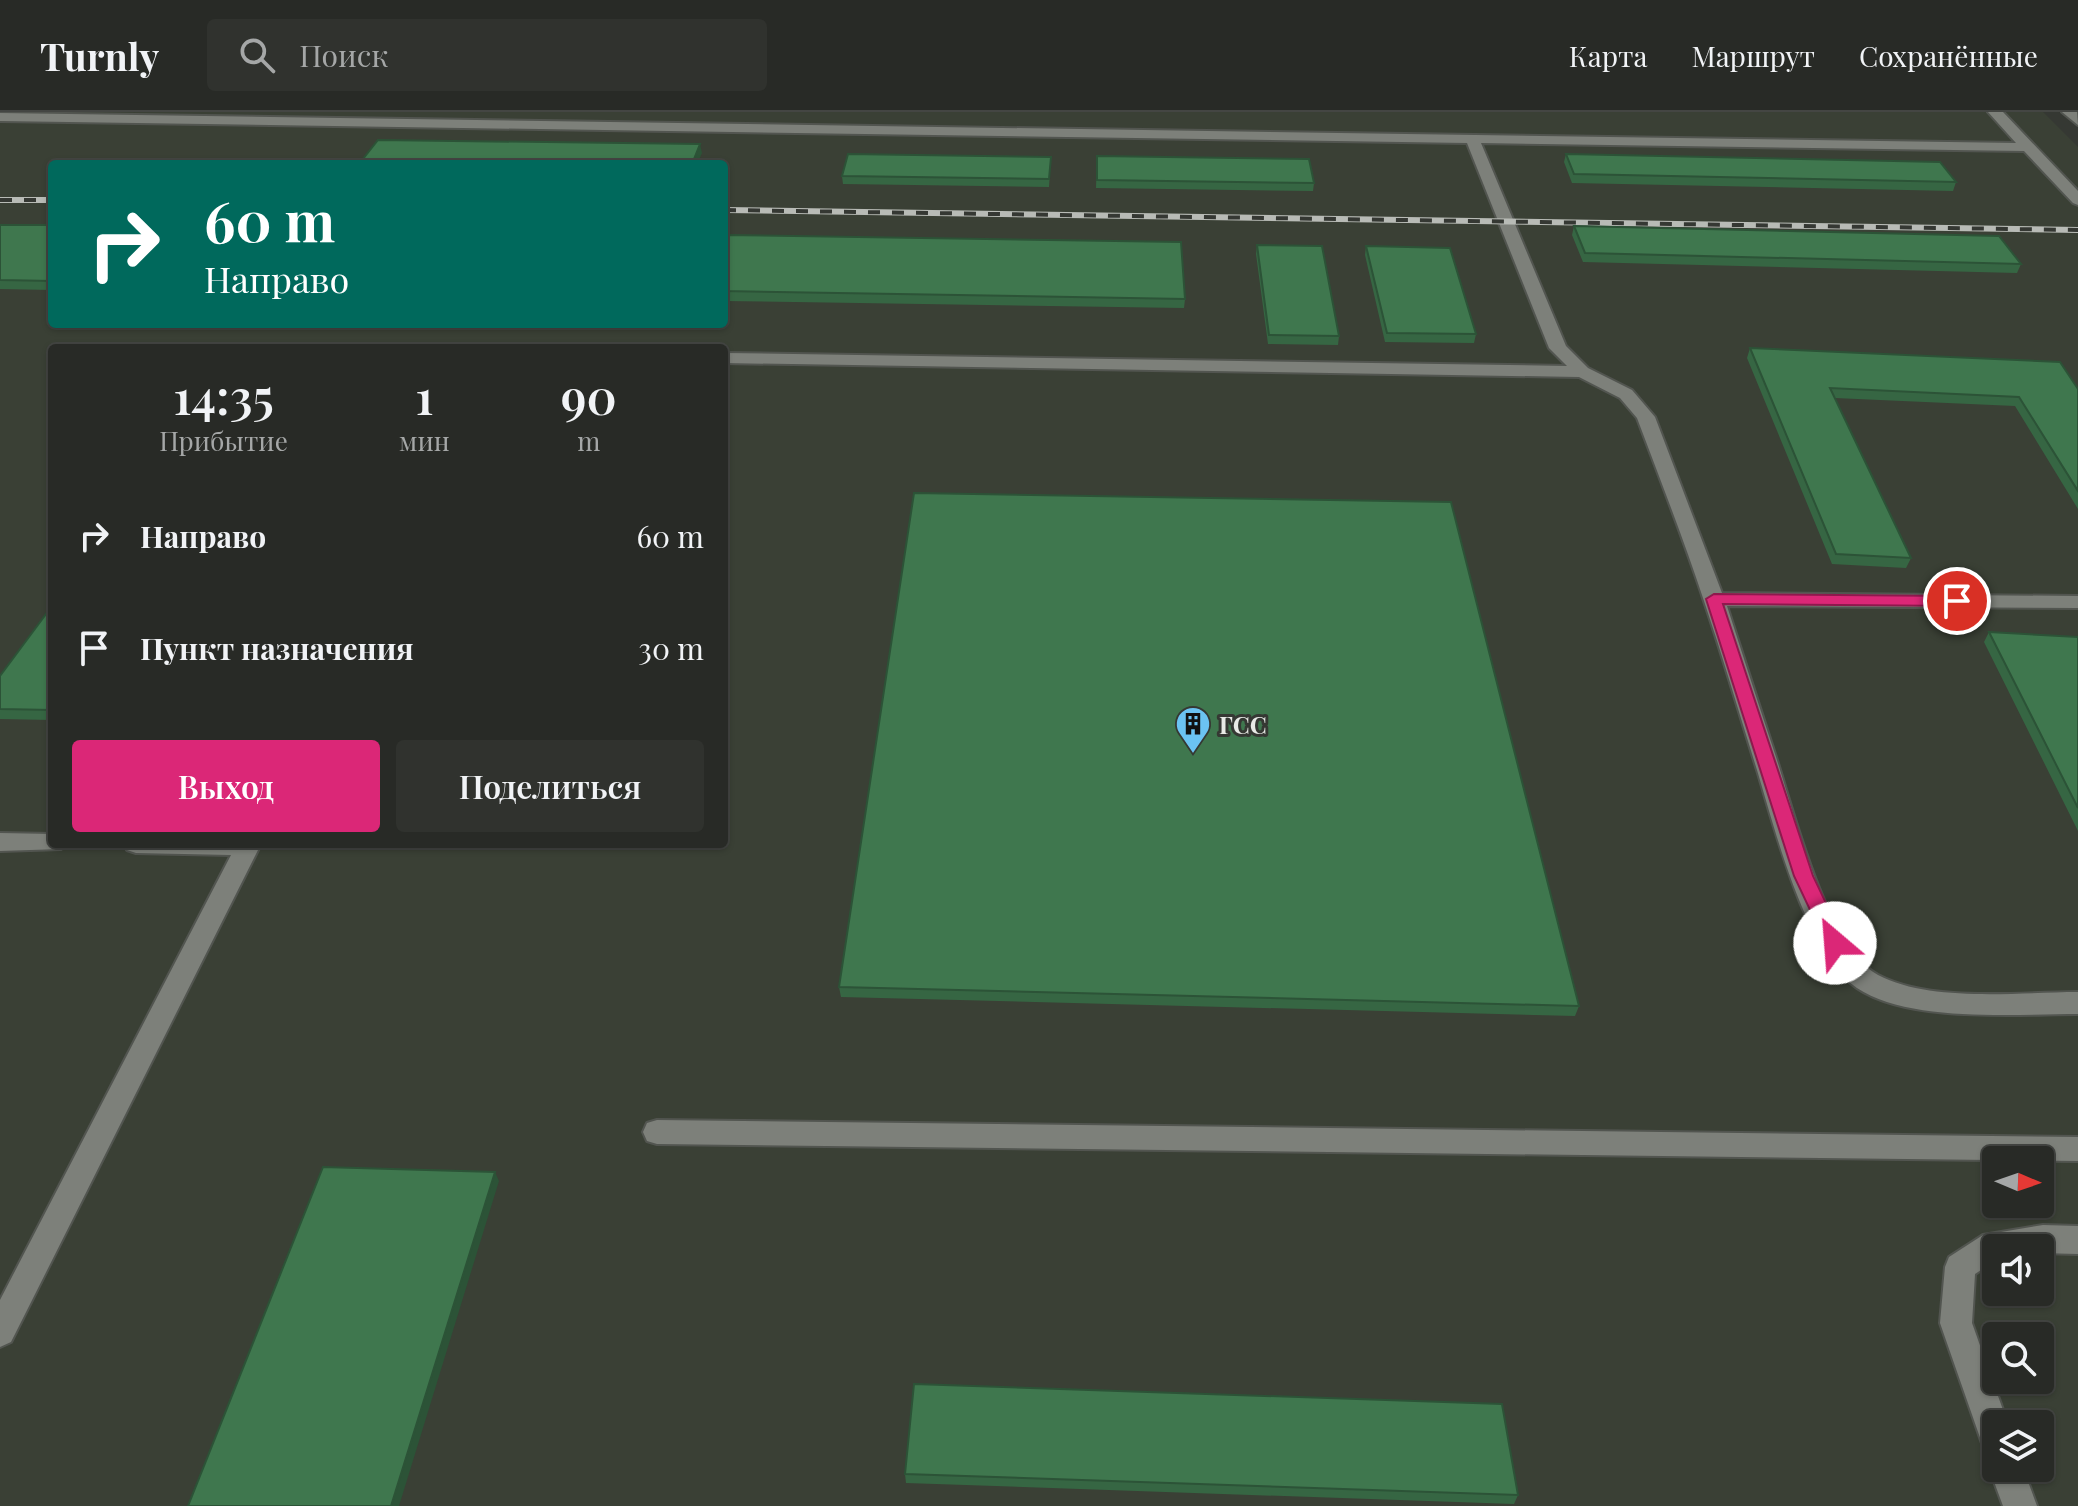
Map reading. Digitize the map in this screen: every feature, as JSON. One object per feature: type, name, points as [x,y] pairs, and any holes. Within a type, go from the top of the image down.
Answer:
[{"type":"street","points":[[1995,112],[2078,200]]},
{"type":"street","points":[[2069,112],[2078,121]]},
{"type":"street","points":[[0,117],[304,117],[1250,129],[1472,138],[2028,147]]},
{"type":"street","points":[[1472,138],[1558,348],[1582,372],[1626,394],[1646,417],[1714,599],[1803,876],[1844,959],[1865,980],[1892,992],[1926,1000],[2078,1003]]},
{"type":"street","points":[[728,358],[1582,372]]},
{"type":"street","points":[[1714,599],[2078,602]]},
{"type":"street","points":[[0,842],[48,843]]},
{"type":"street","points":[[0,1332],[246,848]]},
{"type":"street","points":[[657,1132],[2078,1149]]},
{"type":"street","points":[[1986,1410],[1956,1323],[1960,1267],[1994,1245],[2043,1239],[2078,1240]]},
{"type":"street","points":[[2011,1482],[2020,1506]]},
{"type":"shaded area","points":[[0,112],[2043,112],[2078,147],[2078,1506],[0,1506]]},
{"type":"building","points":[[378,140],[700,144],[694,160],[362,160]]},
{"type":"building","points":[[848,154],[1051,157],[1049,179],[842,176]]},
{"type":"building","points":[[1566,154],[1940,162],[1956,182],[1574,174]]},
{"type":"building","points":[[1097,156],[1309,159],[1314,183],[1097,180]]},
{"type":"building","points":[[0,225],[48,225],[48,281],[0,280]]},
{"type":"building","points":[[1574,226],[1999,236],[2021,264],[1585,253]]},
{"type":"building","points":[[728,235],[1181,242],[1185,299],[728,291]]},
{"type":"building","points":[[1257,245],[1322,246],[1339,336],[1269,335]]},
{"type":"building","points":[[1366,246],[1450,248],[1476,334],[1387,333]]},
{"type":"building","points":[[1750,348],[2060,362],[2078,389],[2078,491],[2019,397],[1830,388],[1911,558],[1836,554]]},
{"type":"building","name":"ГСС","points":[[914,493],[1451,502],[1579,1006],[839,987]]},
{"type":"building","points":[[48,611],[48,710],[0,709],[0,676]]},
{"type":"building","points":[[1989,632],[2078,637],[2078,808]]},
{"type":"building","points":[[323,1167],[495,1172],[391,1506],[188,1506]]},
{"type":"building","points":[[914,1384],[1502,1404],[1518,1495],[905,1474]]},
{"type":"railway","points":[[0,200],[48,200]]},
{"type":"railway","points":[[728,210],[2078,230]]},
{"type":"place","name":"ГСС","points":[[1193,755]]},
{"type":"route","points":[[1835,943],[1803,876],[1714,599],[1957,601]]}]
